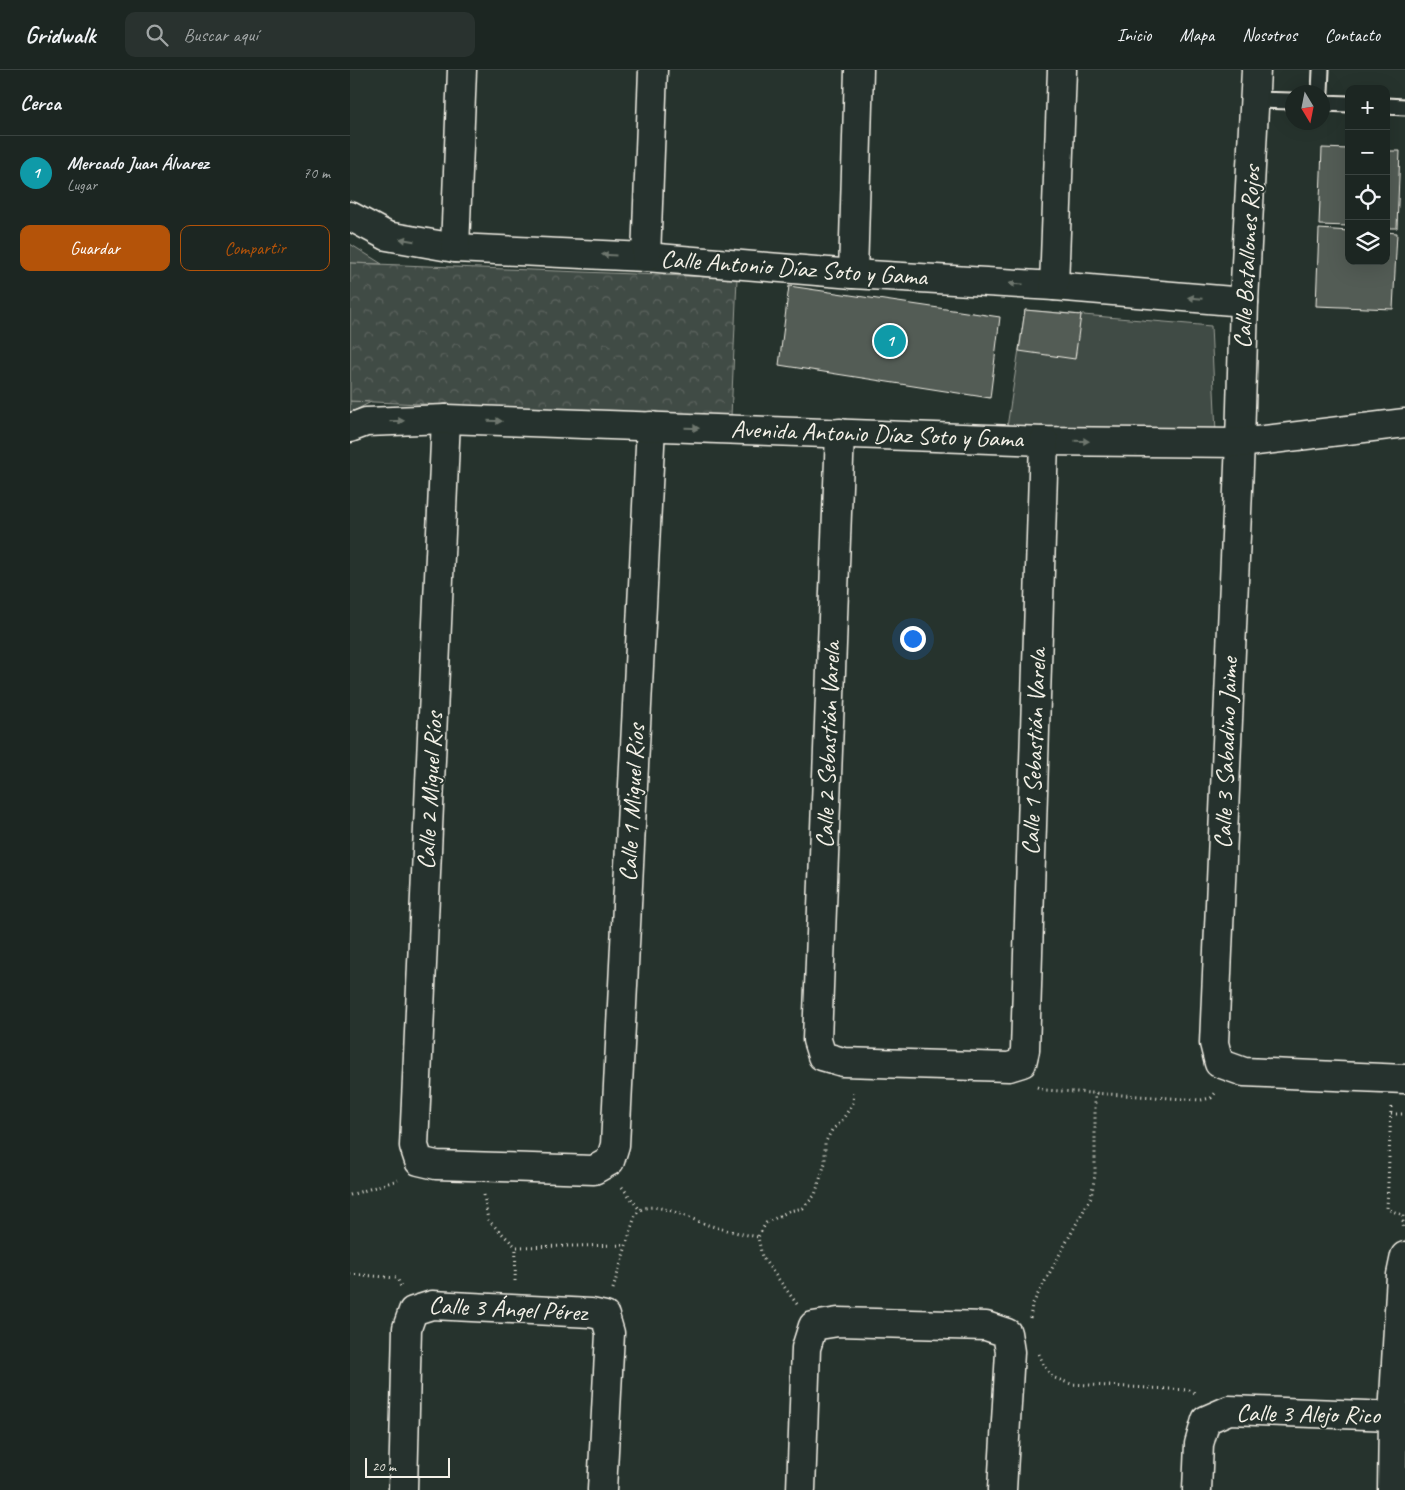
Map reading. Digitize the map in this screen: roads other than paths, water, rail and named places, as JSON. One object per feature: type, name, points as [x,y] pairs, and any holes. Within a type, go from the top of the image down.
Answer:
[{"type":"street","points":[[455,248],[462,70]]},
{"type":"street","points":[[646,257],[653,70]]},
{"type":"street","points":[[853,274],[859,70]]},
{"type":"street","points":[[1054,286],[1062,70]]},
{"type":"street","name":"Calle Batallones Rojos","points":[[1240,443],[1244,302],[1256,70]]},
{"type":"street","name":"Calle Antonio Díaz Soto y Gama","points":[[350,216],[386,236],[455,248],[646,257],[853,274],[1054,286],[1244,302]]},
{"type":"street","name":"Avenida Antonio Díaz Soto y Gama","points":[[350,428],[366,422],[446,420],[1044,440],[1240,443],[1405,423]]},
{"type":"street","name":"Calle 2 Miguel Ríos","points":[[446,420],[414,1146],[419,1161],[436,1165],[483,1167]]},
{"type":"street","name":"Calle 1 Miguel Ríos","points":[[483,1167],[594,1170],[610,1160],[615,1145],[651,426]]},
{"type":"street","name":"Calle 2 Sebastián Varela","points":[[840,433],[817,1040],[822,1056],[843,1062],[857,1063]]},
{"type":"street","name":"Calle 1 Sebastián Varela","points":[[857,1063],[1009,1067],[1022,1062],[1025,1040],[1044,440]]},
{"type":"street","name":"Calle 3 Sabadino Jaime","points":[[1240,443],[1214,1043],[1219,1063],[1244,1072],[1398,1078]]},
{"type":"street","points":[[1392,1490],[1394,1416],[1403,1266]]},
{"type":"street","name":"Calle 3 Ángel Pérez","points":[[402,1490],[407,1328],[413,1311],[432,1305],[514,1308],[591,1313],[605,1316],[610,1333],[602,1490]]},
{"type":"street","points":[[801,1490],[806,1348],[814,1326],[838,1322],[986,1326],[1006,1333],[1010,1352],[1002,1490]]},
{"type":"street","name":"Calle 3 Alejo Rico","points":[[1197,1490],[1199,1444],[1206,1420],[1229,1410],[1394,1416]]},
{"type":"lane","points":[[1320,85],[1321,70]]},
{"type":"lane","points":[[1255,100],[1285,101]]},
{"type":"lane","points":[[1330,103],[1345,104]]},
{"type":"lane","points":[[1390,106],[1405,107]]},
{"type":"place","name":"Mercado Juan Álvarez","points":[[890,341]]}]
